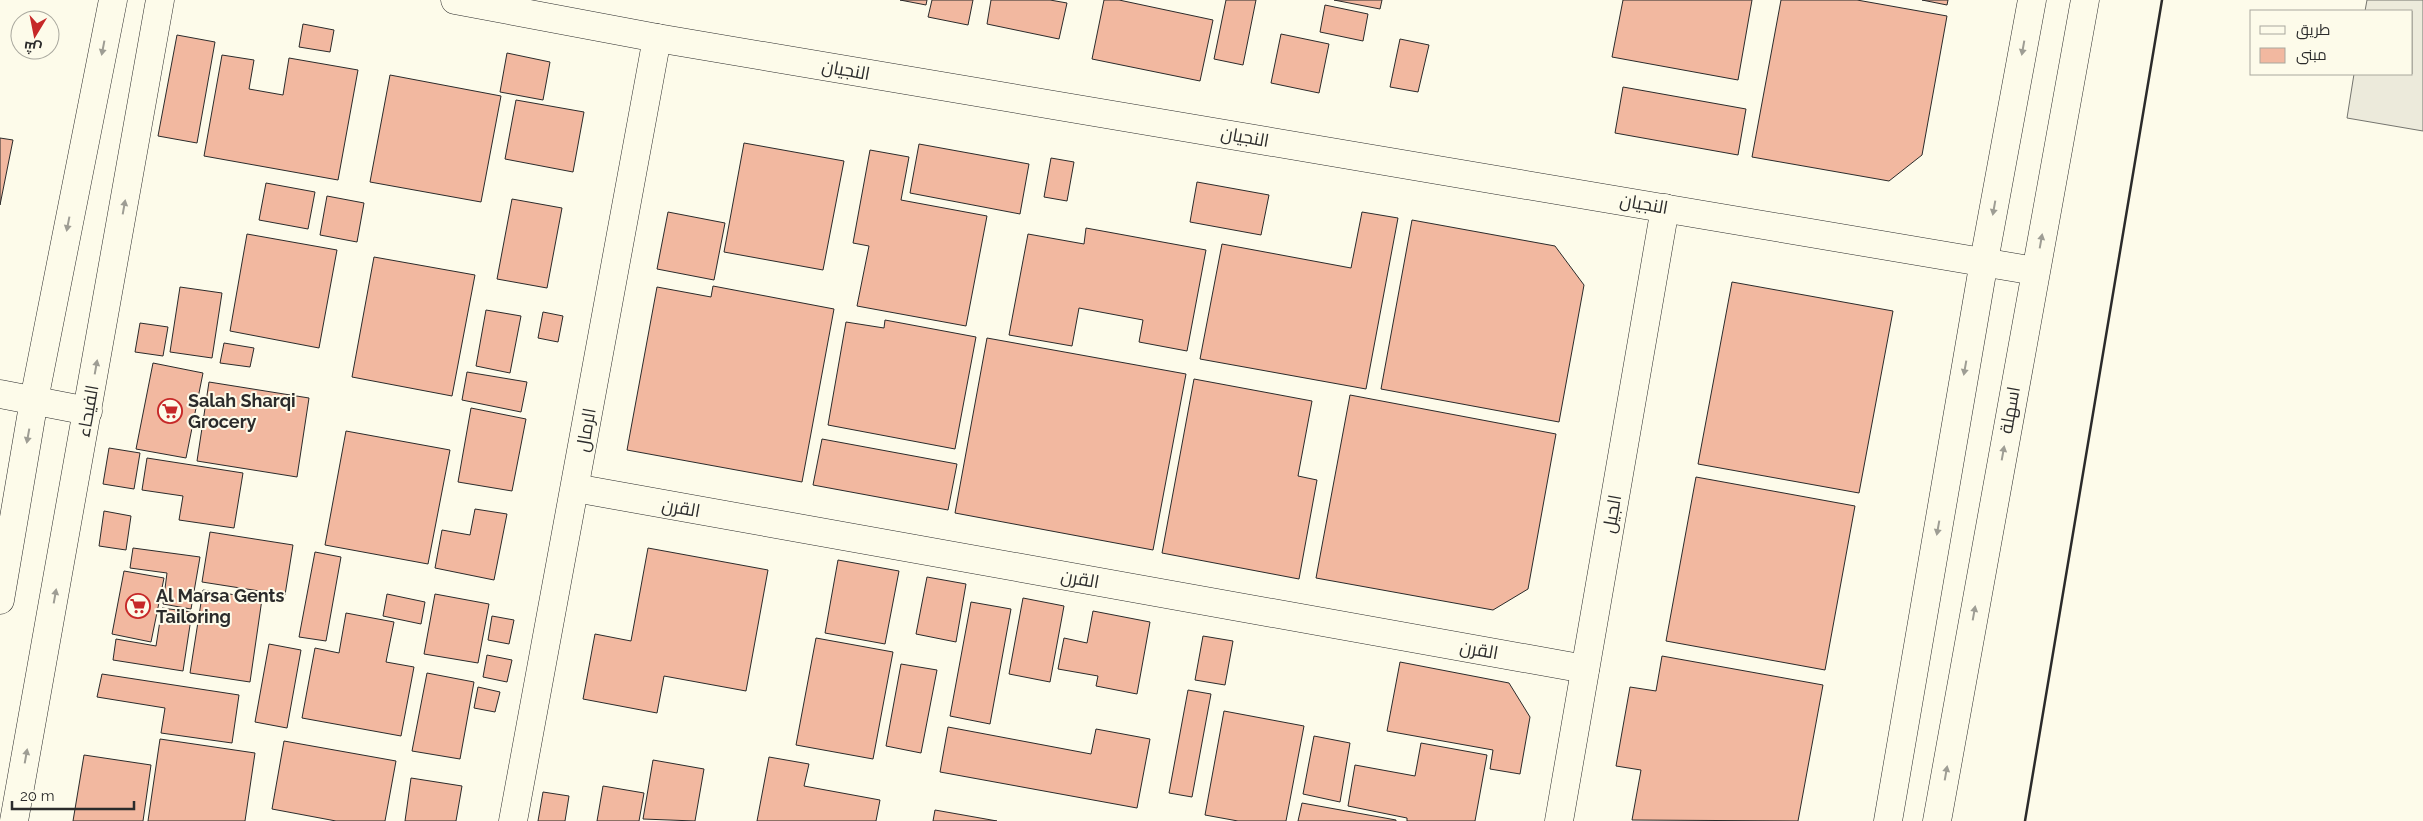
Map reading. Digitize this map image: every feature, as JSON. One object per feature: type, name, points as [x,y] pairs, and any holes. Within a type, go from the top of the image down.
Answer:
[{"type":"street","points":[[0,600],[34,400],[113,0]]},
{"type":"street","name":"الفيحاء","points":[[14,821],[160,0]]},
{"type":"street","name":"النجيان","points":[[455,0],[657,38],[2035,270]]},
{"type":"street","points":[[1888,821],[1984,261],[2032,0]]},
{"type":"street","name":"اسهلة","points":[[1937,821],[2085,0]]},
{"type":"street","name":"الرمال","points":[[513,821],[657,38]]},
{"type":"street","name":"الجيل","points":[[1559,821],[1664,208]]},
{"type":"street","points":[[0,394],[88,411]]},
{"type":"street","name":"القرن","points":[[575,488],[1585,669]]},
{"type":"shaded area","points":[[2367,0],[2423,0],[2423,131],[2347,118],[2354,75],[2413,75],[2413,10],[2365,10]]},
{"type":"building","points":[[900,0],[927,0],[926,5]]},
{"type":"building","points":[[932,0],[973,0],[968,25],[928,17]]},
{"type":"building","points":[[991,0],[1050,0],[1067,3],[1059,39],[987,24]]},
{"type":"building","points":[[1104,0],[1119,0],[1213,20],[1200,81],[1092,59]]},
{"type":"building","points":[[1226,0],[1256,0],[1243,65],[1214,59]]},
{"type":"building","points":[[1334,0],[1382,0],[1380,9]]},
{"type":"building","points":[[1623,0],[1752,0],[1738,80],[1612,57]]},
{"type":"building","points":[[1781,0],[1857,0],[1947,16],[1922,155],[1889,181],[1752,157]]},
{"type":"building","points":[[1922,0],[1948,0],[1947,5]]},
{"type":"building","points":[[1325,5],[1368,14],[1363,41],[1320,32]]},
{"type":"building","points":[[303,24],[334,30],[330,52],[299,47]]},
{"type":"building","points":[[1281,34],[1329,44],[1319,93],[1271,83]]},
{"type":"building","points":[[177,35],[215,42],[197,143],[158,136]]},
{"type":"building","points":[[1400,39],[1429,45],[1418,92],[1390,87]]},
{"type":"building","points":[[507,53],[550,62],[543,100],[500,92]]},
{"type":"building","points":[[222,55],[254,60],[249,89],[283,95],[289,58],[358,70],[338,180],[204,156]]},
{"type":"building","points":[[390,75],[501,96],[481,202],[370,182]]},
{"type":"building","points":[[1623,87],[1746,109],[1738,155],[1615,133]]},
{"type":"building","points":[[516,100],[584,112],[573,172],[505,159]]},
{"type":"building","points":[[0,138],[13,140],[0,205]]},
{"type":"building","points":[[744,143],[844,161],[823,270],[724,252]]},
{"type":"building","points":[[919,144],[1029,164],[1020,214],[910,193]]},
{"type":"building","points":[[870,150],[909,157],[901,200],[987,216],[966,326],[857,306],[869,246],[853,243]]},
{"type":"building","points":[[1051,158],[1074,162],[1067,201],[1044,197]]},
{"type":"building","points":[[1197,182],[1269,195],[1261,235],[1190,222]]},
{"type":"building","points":[[266,183],[315,192],[308,229],[259,220]]},
{"type":"building","points":[[327,196],[364,203],[357,242],[320,235]]},
{"type":"building","points":[[512,199],[562,208],[547,288],[497,279]]},
{"type":"building","points":[[668,212],[725,223],[714,280],[657,269]]},
{"type":"building","points":[[1362,212],[1398,218],[1366,389],[1200,359],[1222,244],[1351,268]]},
{"type":"building","points":[[1412,220],[1555,246],[1584,285],[1559,422],[1381,389]]},
{"type":"building","points":[[1086,228],[1206,250],[1187,351],[1139,342],[1143,320],[1079,308],[1072,346],[1009,335],[1028,234],[1084,244]]},
{"type":"building","points":[[247,234],[337,250],[319,348],[230,331]]},
{"type":"building","points":[[374,257],[475,275],[452,396],[352,377]]},
{"type":"building","points":[[1732,282],[1893,311],[1859,493],[1698,464]]},
{"type":"building","points":[[713,286],[834,309],[802,482],[627,450],[657,287],[711,297]]},
{"type":"building","points":[[180,287],[222,293],[212,358],[170,352]]},
{"type":"building","points":[[486,310],[521,316],[510,373],[476,366]]},
{"type":"building","points":[[543,312],[563,316],[558,342],[538,338]]},
{"type":"building","points":[[885,320],[976,337],[955,449],[828,425],[846,322],[884,328]]},
{"type":"building","points":[[140,323],[168,327],[163,356],[135,352]]},
{"type":"building","points":[[987,338],[1186,374],[1153,550],[955,513]]},
{"type":"building","points":[[224,343],[254,348],[250,367],[220,363]]},
{"type":"building","name":"Salah Sharqi Grocery","points":[[153,363],[203,373],[186,458],[136,449]]},
{"type":"building","points":[[467,372],[527,382],[521,412],[462,400]]},
{"type":"building","points":[[1194,379],[1312,401],[1298,476],[1317,480],[1299,579],[1162,553]]},
{"type":"building","points":[[209,382],[309,398],[297,477],[197,461]]},
{"type":"building","points":[[1350,395],[1556,434],[1528,589],[1493,610],[1316,578]]},
{"type":"building","points":[[471,408],[526,419],[512,491],[458,482]]},
{"type":"building","points":[[346,431],[450,450],[428,564],[325,545]]},
{"type":"building","points":[[822,439],[957,464],[948,510],[813,485]]},
{"type":"building","points":[[109,448],[140,453],[134,489],[103,484]]},
{"type":"building","points":[[147,458],[243,473],[234,528],[179,520],[183,496],[142,490]]},
{"type":"building","points":[[1696,477],[1855,506],[1825,670],[1666,641]]},
{"type":"building","points":[[475,509],[507,514],[494,580],[435,568],[442,530],[470,535]]},
{"type":"building","points":[[104,511],[131,516],[126,550],[99,546]]},
{"type":"building","points":[[210,532],[293,545],[285,595],[202,582]]},
{"type":"building","points":[[133,548],[200,557],[191,609],[163,604],[167,573],[130,568]]},
{"type":"building","points":[[648,548],[768,570],[746,691],[664,676],[657,713],[583,699],[595,634],[631,641]]},
{"type":"building","points":[[315,552],[341,557],[326,641],[299,637]]},
{"type":"building","points":[[838,560],[899,571],[885,644],[825,633]]},
{"type":"building","name":"Al Marsa Gents Tailoring","points":[[124,571],[164,578],[151,642],[112,634]]},
{"type":"building","points":[[927,577],[966,584],[956,642],[916,634]]},
{"type":"building","points":[[203,590],[262,599],[250,682],[190,673]]},
{"type":"building","points":[[387,594],[425,602],[421,624],[383,616]]},
{"type":"building","points":[[435,594],[489,604],[478,663],[424,654]]},
{"type":"building","points":[[1023,598],[1064,606],[1050,682],[1009,674]]},
{"type":"building","points":[[971,602],[1011,609],[990,724],[950,716]]},
{"type":"building","points":[[162,608],[192,612],[183,671],[113,660],[116,639],[156,646]]},
{"type":"building","points":[[1093,611],[1150,622],[1137,694],[1096,686],[1098,676],[1058,669],[1064,638],[1087,643]]},
{"type":"building","points":[[346,613],[394,622],[386,662],[414,667],[401,736],[302,718],[315,648],[339,653]]},
{"type":"building","points":[[492,616],[514,620],[509,644],[488,640]]},
{"type":"building","points":[[1203,636],[1233,641],[1225,685],[1195,680]]},
{"type":"building","points":[[816,638],[893,652],[873,759],[796,745]]},
{"type":"building","points":[[269,644],[301,650],[287,728],[255,722]]},
{"type":"building","points":[[487,655],[512,660],[507,682],[483,677]]},
{"type":"building","points":[[1662,656],[1823,685],[1798,821],[1632,820],[1641,770],[1616,766],[1630,687],[1656,691]]},
{"type":"building","points":[[1400,662],[1509,683],[1530,717],[1520,774],[1490,769],[1493,750],[1387,731]]},
{"type":"building","points":[[901,664],[937,670],[921,753],[886,746]]},
{"type":"building","points":[[427,673],[474,682],[460,759],[412,751]]},
{"type":"building","points":[[102,674],[239,695],[232,743],[161,733],[165,708],[97,697]]},
{"type":"building","points":[[478,687],[500,692],[495,712],[474,708]]},
{"type":"building","points":[[1188,690],[1211,694],[1192,797],[1169,793]]},
{"type":"building","points":[[1224,711],[1304,726],[1286,821],[1238,821],[1205,815]]},
{"type":"building","points":[[948,727],[1091,754],[1096,729],[1150,739],[1137,808],[940,772]]},
{"type":"building","points":[[1314,736],[1350,743],[1340,802],[1303,794]]},
{"type":"building","points":[[160,739],[255,753],[245,821],[148,821]]},
{"type":"building","points":[[284,741],[396,761],[385,821],[336,821],[272,809]]},
{"type":"building","points":[[1421,743],[1487,755],[1475,821],[1407,821],[1407,818],[1348,806],[1355,765],[1415,776]]},
{"type":"building","points":[[84,755],[151,765],[143,821],[73,821]]},
{"type":"building","points":[[769,757],[809,764],[804,786],[880,800],[876,821],[757,821]]},
{"type":"building","points":[[653,760],[704,769],[695,821],[643,819]]},
{"type":"building","points":[[411,778],[462,786],[456,821],[405,821]]},
{"type":"building","points":[[603,786],[644,793],[639,821],[597,821]]},
{"type":"building","points":[[543,792],[569,796],[565,821],[538,821]]},
{"type":"building","points":[[1302,803],[1396,820],[1396,821],[1298,821]]},
{"type":"building","points":[[935,810],[997,821],[933,821]]},
{"type":"wall","points":[[2025,821],[2162,0]]},
{"type":"place","name":"Salah Sharqi Grocery","points":[[170,411]]},
{"type":"place","name":"Al Marsa Gents Tailoring","points":[[138,606]]}]
